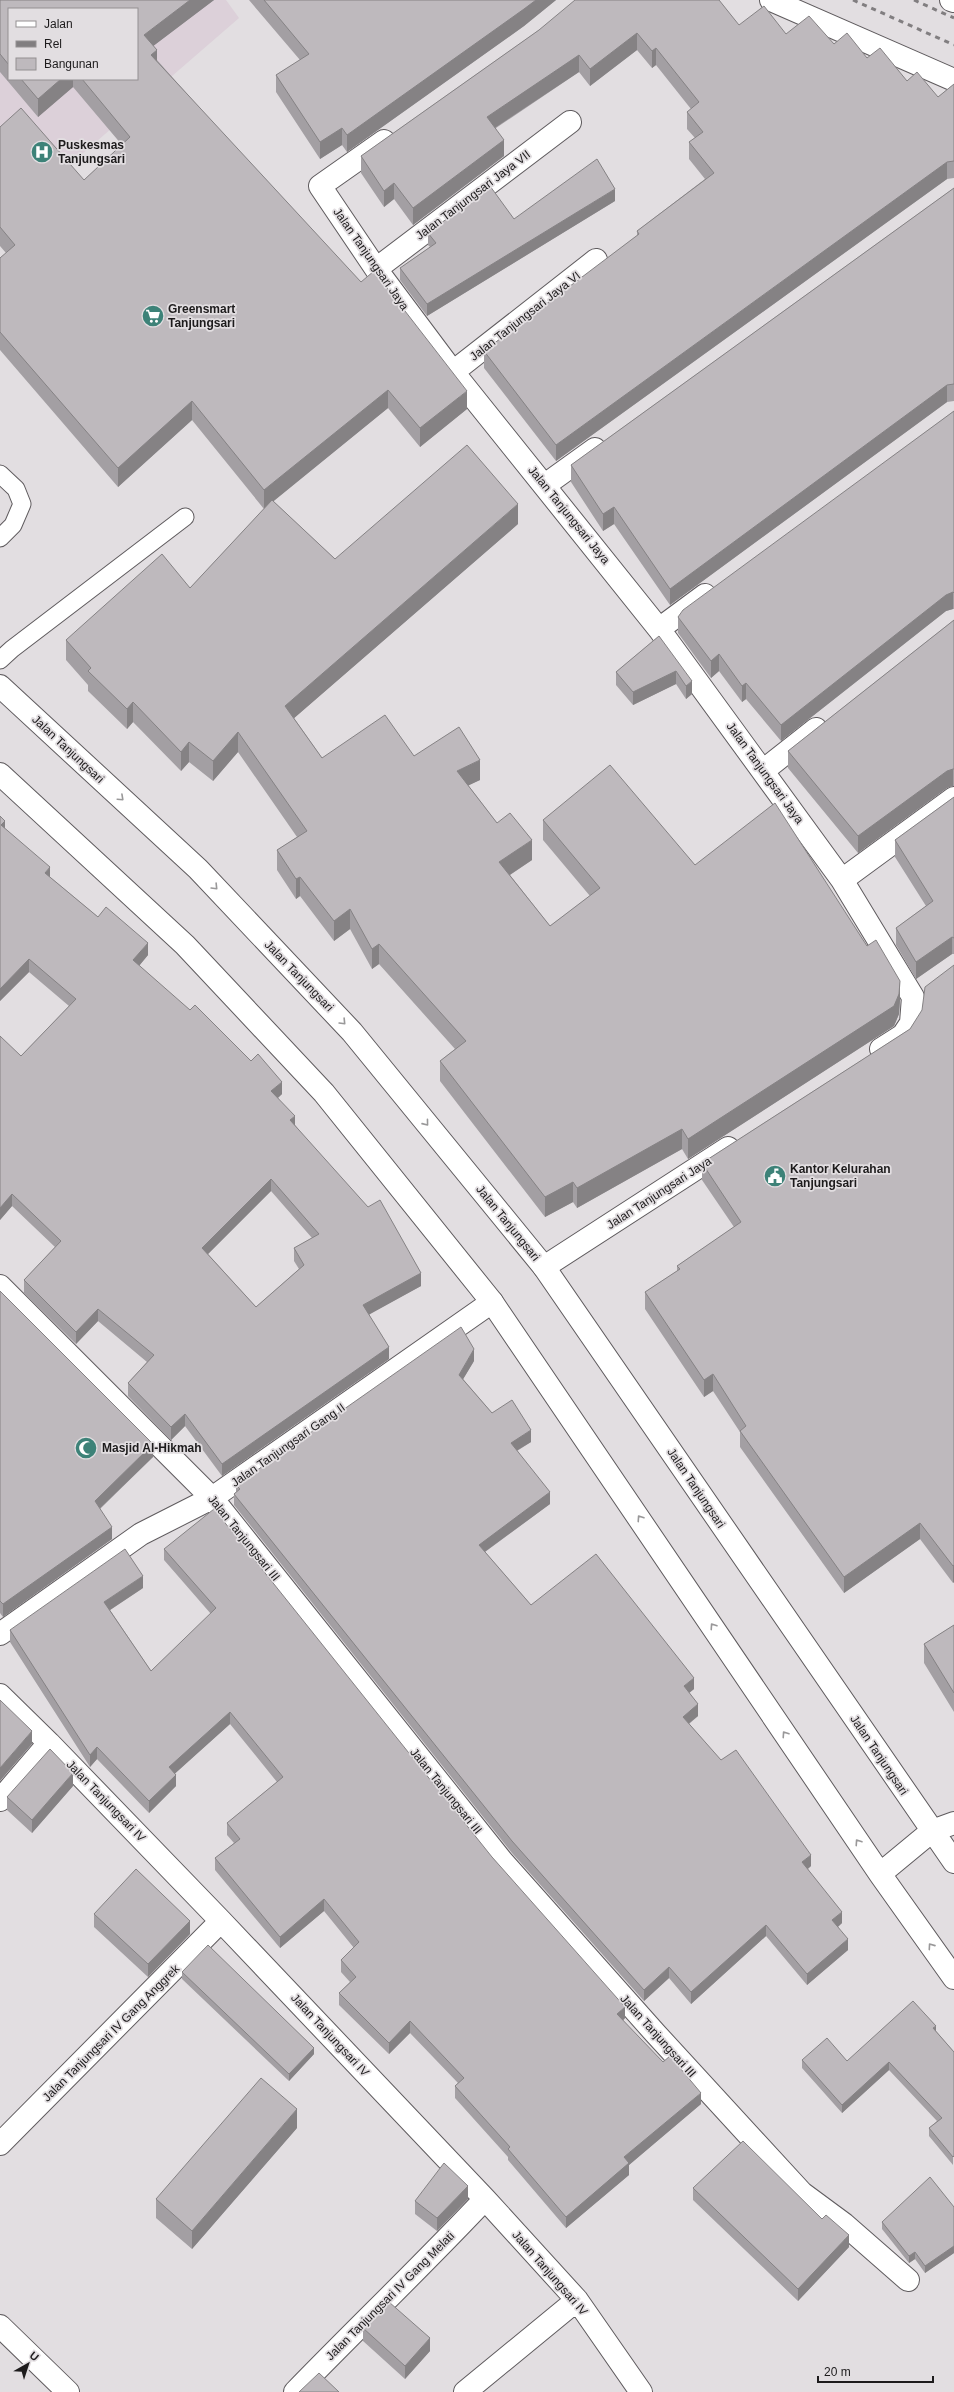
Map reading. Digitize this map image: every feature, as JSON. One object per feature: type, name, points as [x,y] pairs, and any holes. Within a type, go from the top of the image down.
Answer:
[{"type":"street","points":[[772,0],[954,80]]},
{"type":"street","name":"Jalan Tanjungsari Jaya VII","points":[[376,268],[570,122]]},
{"type":"street","name":"Jalan Tanjungsari Jaya","points":[[404,127],[320,186],[376,268],[453,372],[659,629],[764,770],[842,880],[913,997]]},
{"type":"street","name":"Jalan Tanjungsari Jaya VI","points":[[453,372],[596,260]]},
{"type":"street","points":[[545,485],[609,439]]},
{"type":"street","points":[[659,629],[723,582]]},
{"type":"street","name":"Jalan Tanjungsari","points":[[0,686],[198,869],[352,1032],[544,1267],[954,1862]]},
{"type":"street","points":[[764,770],[831,717]]},
{"type":"street","points":[[0,774],[185,945],[324,1093],[492,1302],[880,1874],[954,1978]]},
{"type":"street","points":[[842,880],[954,798]]},
{"type":"street","points":[[863,1061],[903,1035],[911,1023],[913,997],[930,984]]},
{"type":"street","name":"Jalan Tanjungsari Jaya","points":[[544,1267],[743,1138]]},
{"type":"street","name":"Jalan Tanjungsari III","points":[[0,1286],[212,1498],[502,1861],[802,2193],[844,2224],[908,2280]]},
{"type":"street","name":"Jalan Tanjungsari Gang II","points":[[0,1634],[141,1534],[212,1498],[492,1302]]},
{"type":"street","name":"Jalan Tanjungsari IV","points":[[0,1695],[49,1742],[221,1921],[484,2199],[577,2300],[641,2392]]},
{"type":"street","points":[[0,1800],[49,1742]]},
{"type":"street","points":[[880,1874],[932,1831],[954,1824]]},
{"type":"street","name":"Jalan Tanjungsari IV Gang Anggrek","points":[[0,2144],[221,1921]]},
{"type":"street","name":"Jalan Tanjungsari IV Gang Melati","points":[[295,2392],[380,2304],[421,2267],[484,2199]]},
{"type":"street","points":[[465,2392],[577,2300]]},
{"type":"street","points":[[0,2326],[68,2392]]},
{"type":"lane","points":[[0,474],[16,489],[22,504],[13,525],[0,538]]},
{"type":"lane","points":[[0,660],[185,516]]},
{"type":"shaded area","name":"Puskesmas Tanjungsari","points":[[0,0],[226,0],[239,18],[0,225]]},
{"type":"building","points":[[0,0],[190,0],[144,35],[157,50],[151,55],[361,282],[374,271],[467,391],[420,428],[388,390],[264,490],[192,401],[118,468],[0,332],[0,258],[15,245],[0,227],[0,127],[21,108],[84,180],[130,137],[83,80],[138,80],[138,8],[8,8],[8,64],[0,54]]},
{"type":"building","points":[[264,0],[536,0],[347,135],[342,128],[320,142],[276,75],[309,54]]},
{"type":"building","points":[[575,0],[719,0],[739,25],[764,6],[786,34],[809,16],[834,44],[847,33],[867,58],[880,48],[907,81],[917,72],[938,97],[954,84],[954,161],[947,162],[556,445],[484,351],[639,234],[637,231],[714,173],[689,142],[703,132],[687,112],[699,102],[656,48],[652,51],[637,33],[590,69],[579,55],[487,117],[504,140],[413,208],[394,183],[384,191],[361,156],[539,30]]},
{"type":"building","points":[[22,80],[60,80],[38,99]]},
{"type":"building","points":[[597,159],[615,189],[427,304],[400,268],[436,243],[428,233],[490,186],[514,219]]},
{"type":"building","points":[[954,188],[954,384],[947,385],[670,589],[614,507],[603,514],[571,465]]},
{"type":"building","points":[[954,411],[954,593],[953,592],[946,595],[781,725],[746,683],[742,686],[719,654],[711,661],[678,617],[683,610]]},
{"type":"building","points":[[467,445],[518,504],[285,706],[322,758],[385,715],[414,756],[459,727],[480,760],[457,771],[497,823],[510,813],[532,840],[499,862],[550,926],[600,888],[543,820],[610,765],[695,865],[775,803],[867,946],[876,940],[900,981],[899,994],[894,1006],[688,1139],[682,1129],[577,1188],[573,1182],[545,1197],[440,1061],[466,1041],[379,944],[372,949],[350,909],[334,921],[300,877],[296,879],[277,850],[307,831],[238,732],[213,761],[189,742],[181,752],[133,702],[127,709],[88,671],[91,668],[66,640],[162,554],[190,588],[272,500],[335,559]]},
{"type":"building","points":[[954,620],[954,769],[947,771],[858,836],[788,751]]},
{"type":"building","points":[[659,636],[692,681],[686,686],[676,671],[633,692],[616,672]]},
{"type":"building","points":[[954,797],[954,938],[952,937],[916,962],[896,928],[933,901],[895,840]]},
{"type":"building","points":[[0,816],[5,821],[1,825],[50,867],[45,873],[98,917],[106,907],[148,943],[133,960],[190,1010],[195,1005],[251,1061],[258,1054],[282,1082],[271,1091],[295,1116],[290,1120],[368,1207],[380,1200],[421,1273],[363,1305],[389,1347],[222,1464],[185,1414],[171,1427],[128,1383],[154,1355],[98,1309],[76,1332],[24,1280],[61,1241],[12,1194],[0,1208],[0,1036],[21,1056],[76,999],[29,959],[0,989]],"holes":[[[271,1179],[319,1234],[294,1248],[304,1265],[256,1307],[202,1248]]]},
{"type":"building","points":[[954,965],[954,1565],[953,1566],[920,1523],[844,1577],[740,1431],[746,1426],[713,1374],[704,1380],[645,1292],[680,1269],[677,1266],[741,1222],[702,1163],[910,1029],[922,1010],[925,987]]},
{"type":"building","points":[[0,1291],[153,1444],[95,1501],[112,1527],[3,1604],[0,1601]]},
{"type":"building","points":[[461,1327],[474,1349],[459,1375],[492,1413],[512,1400],[531,1430],[511,1443],[550,1492],[479,1545],[531,1605],[596,1554],[694,1678],[684,1686],[698,1704],[683,1717],[721,1760],[736,1750],[811,1855],[802,1862],[842,1912],[832,1920],[848,1939],[807,1974],[766,1925],[691,1992],[669,1967],[644,1990],[512,1841],[234,1494],[240,1489],[236,1485]]},
{"type":"building","points":[[214,1509],[492,1857],[625,2007],[617,2014],[663,2062],[670,2056],[701,2093],[624,2157],[629,2163],[566,2217],[508,2149],[510,2147],[455,2086],[464,2078],[410,2021],[389,2043],[339,1993],[356,1977],[341,1960],[359,1942],[324,1899],[280,1937],[215,1858],[240,1839],[227,1823],[283,1777],[230,1712],[169,1767],[176,1775],[149,1801],[97,1747],[90,1755],[10,1630],[125,1549],[143,1576],[104,1602],[151,1671],[216,1608],[164,1549]]},
{"type":"building","points":[[954,1625],[954,1693],[924,1644]]},
{"type":"building","points":[[0,1700],[32,1731],[0,1768]]},
{"type":"building","points":[[50,1749],[73,1773],[32,1820],[7,1797]]},
{"type":"building","points":[[136,1869],[190,1921],[148,1964],[94,1914]]},
{"type":"building","points":[[208,1945],[314,2048],[289,2074],[182,1972]]},
{"type":"building","points":[[913,2001],[936,2026],[933,2028],[954,2052],[953,2157],[929,2128],[942,2118],[889,2062],[842,2105],[802,2060],[827,2038],[847,2061]]},
{"type":"building","points":[[261,2078],[297,2109],[192,2231],[156,2199]]},
{"type":"building","points":[[743,2141],[822,2219],[826,2215],[849,2235],[798,2289],[693,2188]]},
{"type":"building","points":[[444,2163],[468,2186],[437,2218],[415,2201]]},
{"type":"building","points":[[930,2177],[954,2207],[954,2246],[925,2266],[915,2252],[909,2256],[882,2222]]},
{"type":"building","points":[[389,2302],[430,2338],[405,2366],[363,2328]]},
{"type":"building","points":[[319,2373],[339,2392],[299,2392]]},
{"type":"railway","points":[[853,0],[954,45]]},
{"type":"railway","points":[[914,0],[954,18]]},
{"type":"place","name":"Puskesmas Tanjungsari","points":[[42,152]]},
{"type":"place","name":"Greensmart Tanjungsari","points":[[153,316]]},
{"type":"place","name":"Kantor Kelurahan Tanjungsari","points":[[775,1176]]},
{"type":"place","name":"Masjid Al-Hikmah","points":[[86,1448]]}]
